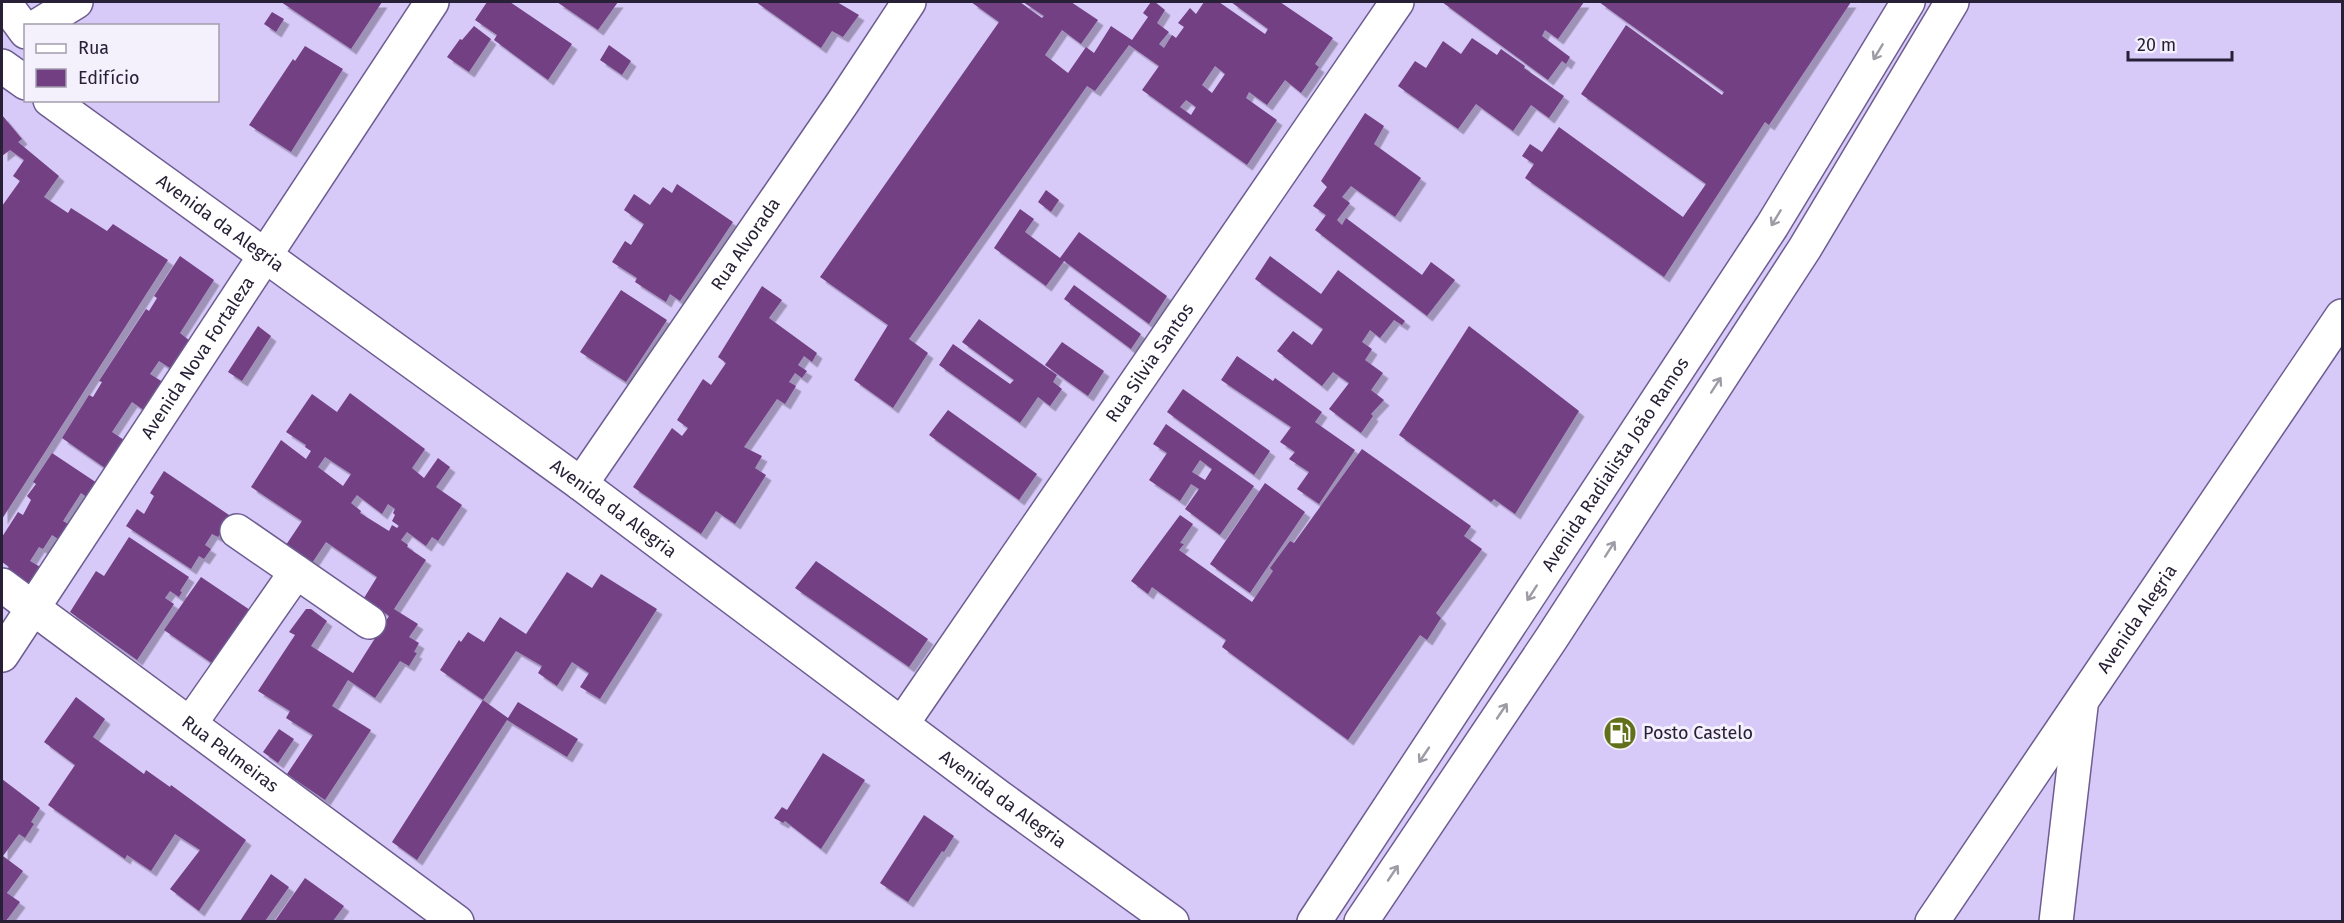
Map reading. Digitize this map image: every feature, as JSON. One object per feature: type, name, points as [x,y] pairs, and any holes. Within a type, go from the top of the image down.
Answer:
[{"type":"street","points":[[4,2],[24,29]]},
{"type":"street","points":[[40,24],[76,2]]},
{"type":"street","name":"Avenida Nova Fortaleza","points":[[2,655],[264,253],[432,2]]},
{"type":"street","name":"Rua Alvorada","points":[[581,484],[909,2]]},
{"type":"street","name":"Rua Silvia Santos","points":[[902,724],[1397,2]]},
{"type":"street","name":"Avenida Radialista João Ramos","points":[[1314,921],[1772,226],[1908,2]]},
{"type":"street","points":[[1361,921],[1551,639],[1805,248],[1952,2]]},
{"type":"street","points":[[2,48],[24,33]]},
{"type":"street","points":[[2,66],[24,82]]},
{"type":"street","name":"Avenida da Alegria","points":[[53,102],[581,484],[902,724],[1172,921]]},
{"type":"street","name":"Avenida Alegria","points":[[1932,921],[2343,316]]},
{"type":"street","points":[[237,531],[369,622]]},
{"type":"street","points":[[190,724],[296,572]]},
{"type":"street","name":"Rua Palmeiras","points":[[2,585],[457,921]]},
{"type":"street","points":[[2056,921],[2082,701]]},
{"type":"building","points":[[281,2],[382,2],[351,49]]},
{"type":"building","points":[[487,2],[510,2],[572,44],[548,80],[494,40],[497,35],[475,20]]},
{"type":"building","points":[[557,2],[618,2],[598,30]]},
{"type":"building","points":[[756,2],[837,2],[859,15],[843,37],[832,31],[821,48]]},
{"type":"building","points":[[971,2],[1020,2],[1042,18],[1044,16],[1023,2],[1071,2],[1098,20],[1081,44],[1062,30],[1045,55],[1068,73],[1086,47],[1094,53],[1111,26],[1132,40],[1148,17],[1143,13],[1151,2],[1155,2],[1165,10],[1157,23],[1169,32],[1159,44],[1164,48],[1172,35],[1176,38],[1184,27],[1178,23],[1190,8],[1196,14],[1204,2],[1219,2],[1265,34],[1268,29],[1231,2],[1280,2],[1333,38],[1315,64],[1319,67],[1301,93],[1285,80],[1267,105],[1249,92],[1246,98],[1277,120],[1247,165],[1142,90],[1159,66],[1129,45],[1095,91],[1087,86],[909,339],[928,353],[893,408],[854,380],[888,325],[820,277],[999,22]],"holes":[[[1215,66],[1225,74],[1212,93],[1202,85]],[[1186,100],[1196,107],[1191,115],[1180,107]]]},
{"type":"building","points":[[1442,2],[1584,2],[1558,39],[1545,30],[1542,36],[1570,57],[1566,64],[1562,61],[1548,80]]},
{"type":"building","points":[[1599,2],[1851,2],[1769,125],[1765,122],[1664,277],[1525,178],[1534,164],[1522,156],[1530,144],[1542,152],[1559,127],[1683,217],[1706,184],[1581,94],[1626,25],[1722,95],[1724,92]]},
{"type":"building","points":[[272,12],[284,19],[276,32],[264,24]]},
{"type":"building","points":[[474,26],[491,39],[469,72],[447,57],[460,39],[462,40]]},
{"type":"building","points":[[1472,38],[1497,55],[1501,49],[1564,96],[1549,118],[1531,105],[1513,131],[1476,104],[1458,129],[1398,86],[1415,61],[1426,68],[1443,41],[1461,54]]},
{"type":"building","points":[[609,45],[631,61],[622,75],[600,60]]},
{"type":"building","points":[[305,46],[343,69],[291,152],[249,125],[293,59],[295,61]]},
{"type":"building","points":[[1365,113],[1384,126],[1374,144],[1421,178],[1395,217],[1351,186],[1342,197],[1350,203],[1337,220],[1342,225],[1346,218],[1422,275],[1431,262],[1455,280],[1427,316],[1315,230],[1326,215],[1313,206],[1327,187],[1321,181]]},
{"type":"building","points":[[2,115],[22,139],[18,142],[59,176],[44,197],[68,213],[71,208],[107,231],[113,224],[168,260],[2,519],[2,206],[20,181],[13,176],[24,160],[10,150],[2,156]]},
{"type":"building","points":[[677,184],[733,222],[680,301],[670,294],[666,302],[635,282],[637,278],[612,262],[625,241],[631,245],[644,224],[624,210],[634,194],[650,205],[663,187],[672,193]]},
{"type":"building","points":[[1046,190],[1059,200],[1051,212],[1038,202]]},
{"type":"building","points":[[1020,209],[1034,219],[1025,232],[1060,258],[1079,232],[1167,296],[1149,324],[1064,261],[1046,286],[994,248]]},
{"type":"building","points":[[180,256],[214,280],[180,333],[190,341],[173,370],[159,361],[150,374],[166,384],[145,411],[132,402],[112,432],[124,440],[105,468],[62,438],[89,395],[93,397],[102,382],[99,381],[146,309],[149,311],[157,298],[154,296]]},
{"type":"building","points":[[1270,256],[1321,294],[1338,270],[1405,321],[1402,325],[1394,320],[1380,338],[1370,330],[1362,342],[1372,349],[1365,360],[1383,373],[1371,390],[1384,400],[1371,414],[1373,416],[1361,433],[1329,409],[1349,383],[1333,372],[1322,386],[1277,351],[1293,331],[1312,345],[1323,329],[1255,279]]},
{"type":"building","points":[[1074,285],[1141,334],[1131,349],[1064,299]]},
{"type":"building","points":[[762,286],[782,300],[769,318],[817,353],[812,362],[804,356],[798,365],[807,371],[802,378],[795,373],[789,382],[796,386],[785,404],[777,399],[744,447],[762,456],[755,468],[766,475],[735,524],[716,511],[701,534],[633,487],[672,428],[682,436],[688,428],[677,420],[703,379],[711,385],[726,363],[718,357]]},
{"type":"building","points":[[621,290],[667,320],[626,382],[580,352]]},
{"type":"building","points":[[979,319],[1057,375],[1053,382],[1062,389],[1050,406],[1038,397],[1020,423],[939,365],[953,344],[1010,384],[1014,380],[962,342]]},
{"type":"building","points":[[258,326],[271,336],[242,381],[228,372]]},
{"type":"building","points":[[1469,326],[1579,411],[1515,514],[1494,499],[1491,502],[1399,435]]},
{"type":"building","points":[[1062,342],[1104,371],[1088,396],[1045,365]]},
{"type":"building","points":[[1237,356],[1273,381],[1275,378],[1322,412],[1315,422],[1355,450],[1319,504],[1297,489],[1309,472],[1289,459],[1295,452],[1280,442],[1291,427],[1221,380]]},
{"type":"building","points":[[1183,389],[1270,451],[1254,475],[1167,412]]},
{"type":"building","points":[[350,393],[425,449],[412,468],[424,478],[438,458],[450,467],[436,487],[462,505],[438,541],[432,537],[426,546],[407,532],[401,540],[426,560],[394,609],[418,624],[409,637],[419,643],[414,652],[417,653],[409,666],[400,661],[375,698],[348,680],[332,706],[371,730],[325,800],[287,774],[313,735],[286,718],[290,711],[258,691],[295,635],[289,632],[306,609],[311,609],[327,621],[311,646],[353,673],[389,616],[364,598],[377,577],[326,542],[312,563],[286,545],[302,521],[251,487],[281,440],[306,459],[311,451],[286,432],[312,394],[337,412]],"holes":[[[325,457],[351,474],[343,486],[318,467]],[[357,495],[382,514],[388,504],[395,509],[392,521],[399,526],[397,528],[392,525],[389,531],[360,513],[361,511],[351,503]]]},
{"type":"building","points":[[948,410],[1037,474],[1019,500],[929,435]]},
{"type":"building","points":[[1166,424],[1254,486],[1220,535],[1185,509],[1199,489],[1191,484],[1180,501],[1149,480],[1167,453],[1153,444]],"holes":[[[1200,460],[1212,469],[1205,480],[1192,472]]]},
{"type":"building","points":[[1362,449],[1471,526],[1464,536],[1482,549],[1436,613],[1441,618],[1427,640],[1420,635],[1348,740],[1222,647],[1226,640],[1152,587],[1148,594],[1131,581],[1180,515],[1193,524],[1180,543],[1184,544],[1179,550],[1252,602],[1273,571],[1270,568],[1290,541],[1294,543]]},
{"type":"building","points":[[52,453],[97,483],[88,498],[81,493],[63,521],[70,525],[61,541],[52,535],[43,549],[39,547],[30,561],[42,568],[28,589],[5,572],[9,567],[2,562],[2,537],[18,512],[23,515],[31,500],[27,496],[36,484],[33,482]]},
{"type":"building","points":[[164,471],[232,517],[218,537],[212,534],[205,545],[211,549],[204,559],[199,556],[191,569],[126,526],[137,509],[144,514],[154,496],[150,493]]},
{"type":"building","points":[[1265,483],[1305,512],[1250,593],[1210,564]]},
{"type":"building","points":[[129,537],[189,577],[179,597],[170,591],[165,598],[174,604],[137,660],[70,612],[96,571],[104,576]]},
{"type":"building","points":[[816,561],[928,639],[909,667],[795,588]]},
{"type":"building","points":[[567,572],[592,588],[601,574],[657,609],[600,699],[580,687],[589,673],[572,662],[557,686],[538,673],[542,666],[516,651],[483,700],[440,670],[459,640],[461,642],[468,632],[484,642],[500,617],[526,634]]},
{"type":"building","points":[[201,577],[253,612],[216,666],[164,630]]},
{"type":"building","points":[[76,697],[105,719],[93,737],[144,774],[146,770],[170,787],[171,785],[246,840],[199,911],[170,889],[200,850],[175,834],[151,871],[127,855],[125,859],[48,805],[75,765],[44,742]]},
{"type":"building","points":[[483,700],[508,718],[518,702],[578,739],[567,757],[507,720],[417,860],[392,842]]},
{"type":"building","points":[[279,729],[294,739],[278,763],[263,752]]},
{"type":"building","points":[[823,753],[865,780],[821,849],[785,821],[783,823],[774,818],[782,807],[787,810]]},
{"type":"building","points":[[2,779],[40,808],[25,838],[19,834],[3,856],[23,871],[7,893],[20,902],[6,921],[2,921]]},
{"type":"building","points":[[924,815],[954,836],[908,902],[880,883]]},
{"type":"building","points":[[271,874],[289,887],[265,921],[240,921]]},
{"type":"building","points":[[305,878],[344,906],[333,921],[275,921]]},
{"type":"place","name":"Posto Castelo","points":[[1620,733]]}]
